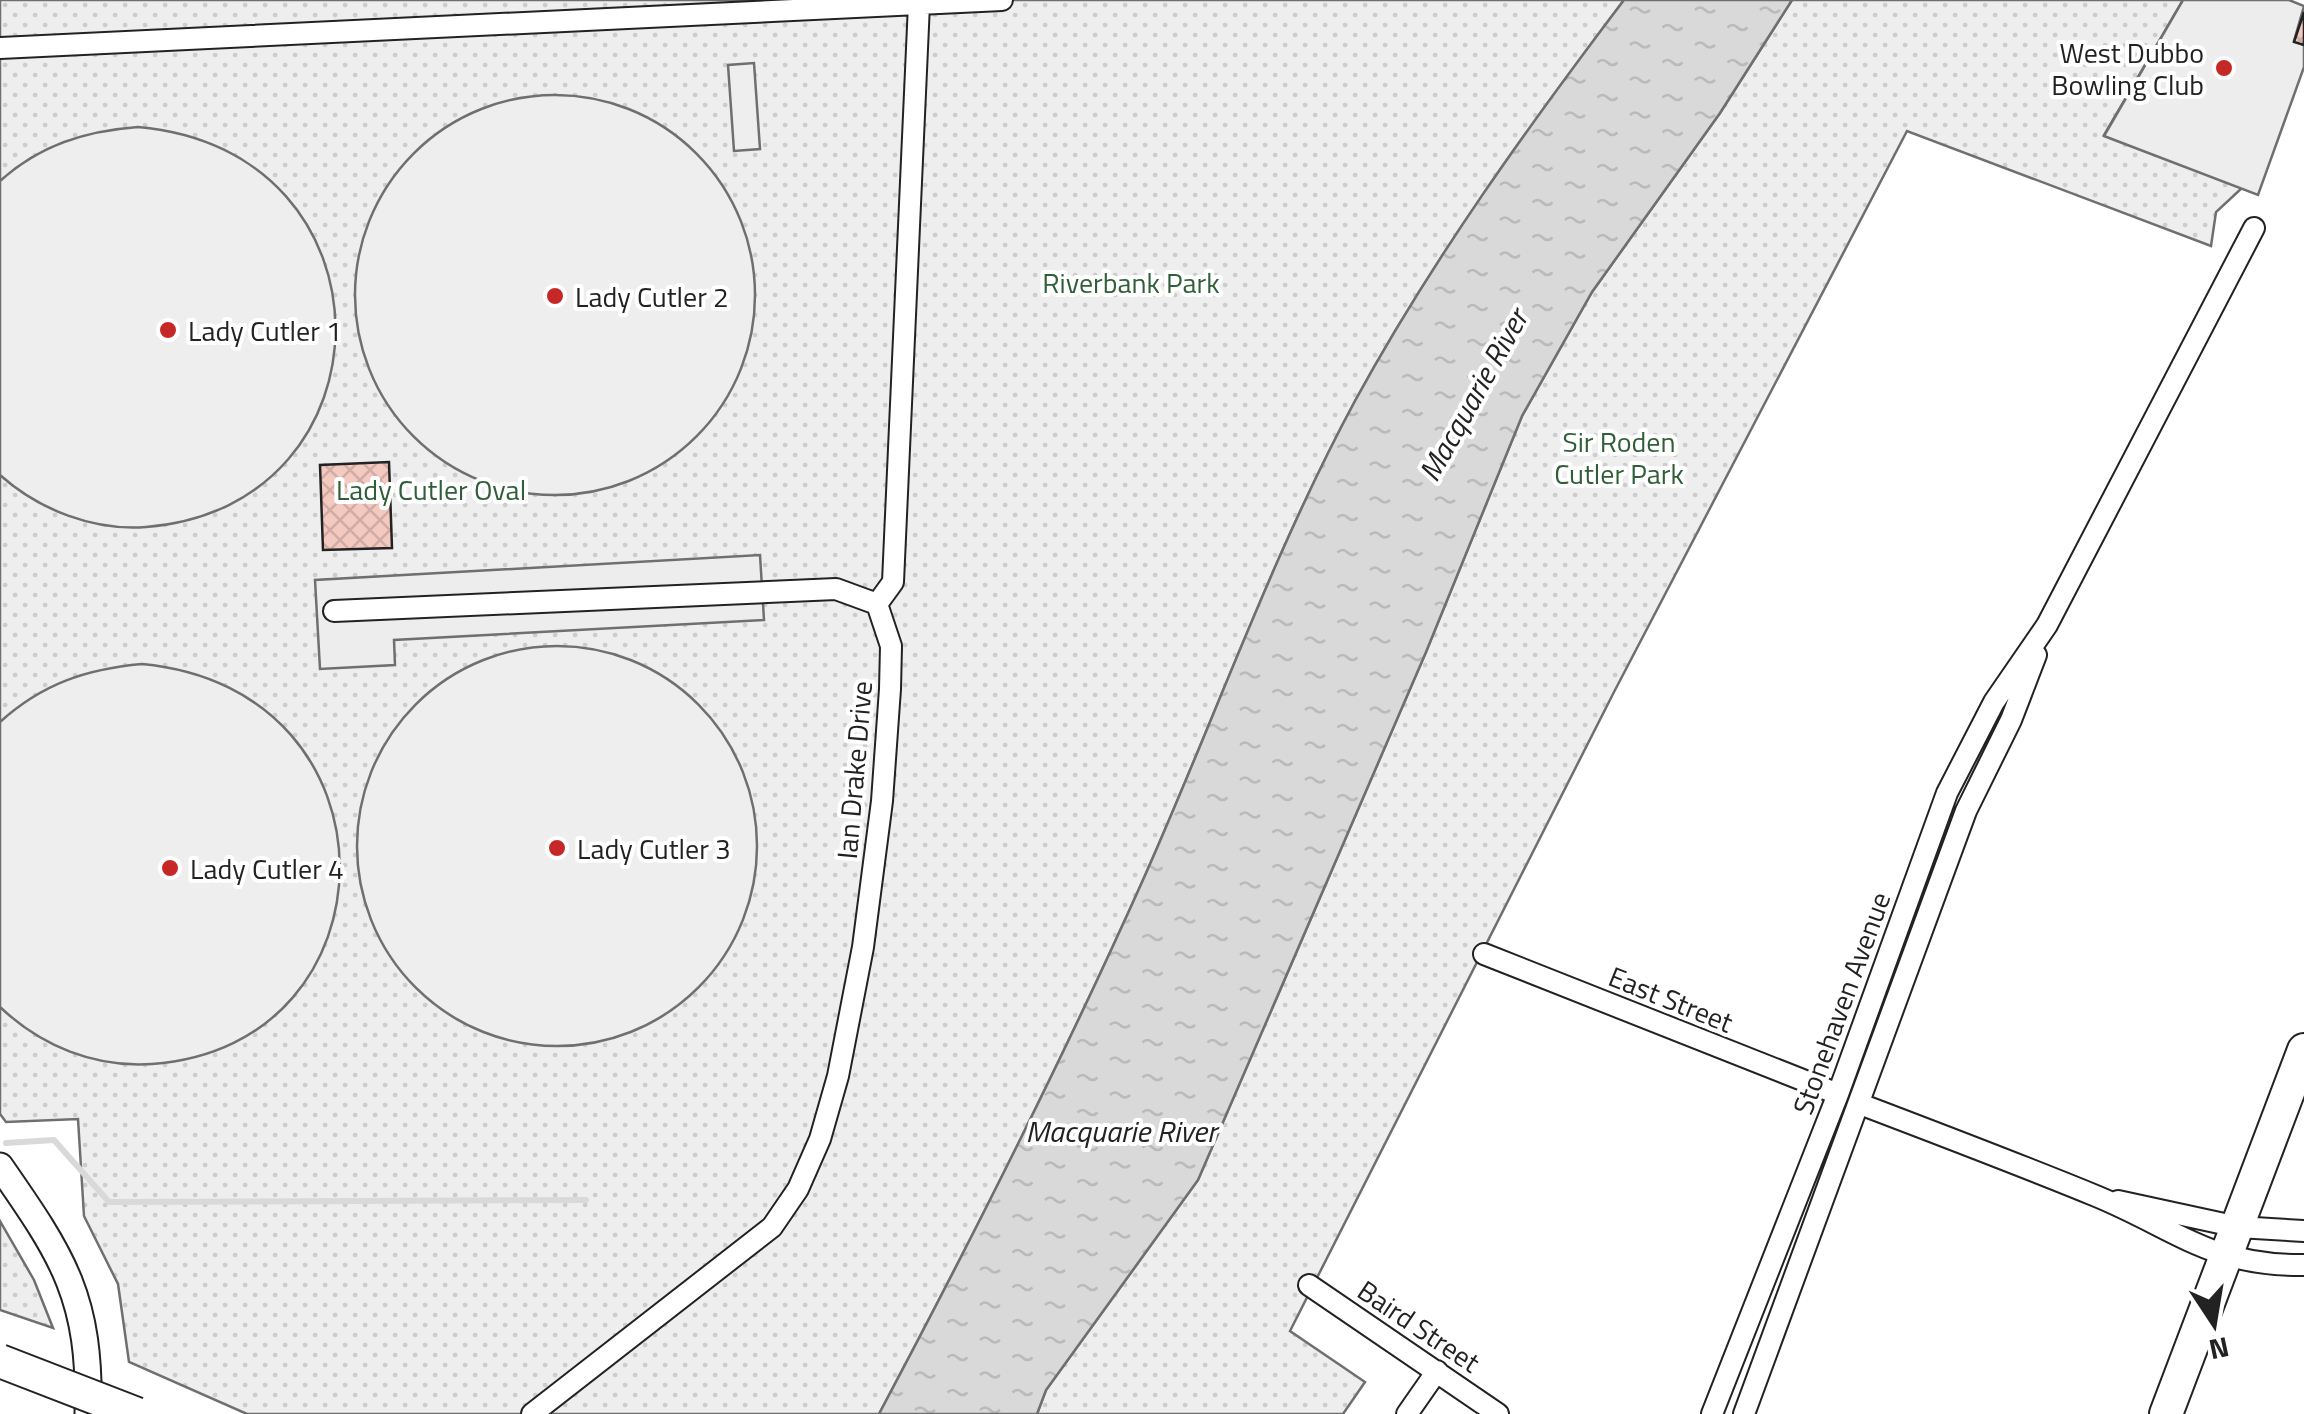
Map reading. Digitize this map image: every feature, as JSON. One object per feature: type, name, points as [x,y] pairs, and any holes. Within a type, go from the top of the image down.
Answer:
[{"type":"highway","points":[[2166,1414],[2304,1050]]},
{"type":"highway","points":[[0,1361],[138,1414]]},
{"type":"street","points":[[0,48],[1002,0]]},
{"type":"street","points":[[334,611],[836,589],[877,604],[892,582],[894,567],[919,4]]},
{"type":"street","name":"Stonehaven Avenue","points":[[1744,1414],[1966,811],[2011,720],[2047,625],[2254,228]]},
{"type":"street","name":"Ian Drake Drive","points":[[532,1414],[772,1227],[798,1190],[820,1139],[838,1076],[864,948],[882,801],[892,646],[877,604]]},
{"type":"street","name":"Stonehaven Avenue","points":[[1712,1414],[1838,1094],[1947,792],[1994,702],[2047,625]]},
{"type":"street","name":"East Street","points":[[1484,954],[1838,1094]]},
{"type":"street","points":[[1860,1104],[2101,1198],[2178,1239],[2226,1259],[2304,1266]]},
{"type":"street","points":[[0,1166],[52,1241],[79,1300],[88,1357],[88,1414]]},
{"type":"street","points":[[2101,1198],[2188,1213],[2238,1227],[2304,1231]]},
{"type":"street","name":"Baird Street","points":[[1309,1284],[1498,1414]]},
{"type":"street","points":[[1407,1414],[1437,1371]]},
{"type":"green space","points":[[0,0],[1624,0],[1482,196],[1355,401],[1297,518],[1143,880],[1081,1015],[879,1414],[247,1414],[129,1362],[118,1284],[84,1216],[78,1119],[6,1122],[0,1114]]},
{"type":"green space","name":"Sir Roden Cutler Park","points":[[1792,0],[2183,0],[2104,135],[2242,188],[2216,212],[2211,246],[1907,131],[1614,692],[1290,1331],[1365,1382],[1343,1414],[1037,1414],[1046,1390],[1198,1180],[1426,652],[1522,416],[1592,292],[1720,113]]},
{"type":"green space","points":[[754,63],[760,149],[734,151],[728,65]]},
{"type":"green space","name":"Lady Cutler 2","points":[[555,95],[594,99],[632,110],[697,153],[740,218],[751,256],[755,295],[751,334],[740,372],[697,437],[632,480],[594,491],[555,495],[516,491],[478,480],[413,437],[370,372],[359,334],[355,295],[359,256],[370,218],[413,153],[478,110],[516,99]]},
{"type":"green space","name":"Lady Cutler 1","points":[[138,127],[224,150],[286,196],[323,258],[336,328],[324,398],[288,459],[229,505],[146,527],[126,527],[68,516],[32,498],[0,475],[0,181],[31,158],[64,142]]},
{"type":"green space","name":"Lady Cutler 3","points":[[557,646],[596,650],[634,661],[699,704],[742,769],[753,807],[757,846],[753,885],[742,923],[699,988],[634,1031],[596,1042],[557,1046],[518,1042],[480,1031],[415,988],[372,923],[361,885],[357,846],[361,807],[372,769],[415,704],[480,661],[518,650]]},
{"type":"green space","name":"Lady Cutler 4","points":[[142,664],[229,688],[291,735],[327,797],[340,867],[328,937],[292,998],[234,1043],[152,1064],[131,1064],[70,1052],[33,1033],[0,1007],[0,722],[32,698],[66,681]]},
{"type":"green space","points":[[0,1221],[34,1280],[53,1328],[0,1310]]},
{"type":"shaded area","name":"West Dubbo Bowling Club","points":[[2183,0],[2289,0],[2304,6],[2294,41],[2304,45],[2304,67],[2258,195],[2104,136]]},
{"type":"shaded area","points":[[760,555],[764,620],[394,640],[395,665],[320,669],[315,580]]},
{"type":"water","name":"Macquarie River","points":[[1624,0],[1792,0],[1720,113],[1592,292],[1522,416],[1426,652],[1198,1180],[1046,1390],[1037,1414],[879,1414],[1081,1015],[1143,880],[1297,518],[1355,401],[1482,196]]},
{"type":"building","points":[[2304,12],[2304,45],[2294,42]]},
{"type":"building","points":[[389,462],[392,548],[323,550],[320,465]]},
{"type":"waterway","points":[[6,1143],[54,1140],[109,1202],[586,1200]]},
{"type":"place","name":"West Dubbo Bowling Club","points":[[2224,68]]},
{"type":"place","name":"Lady Cutler 2","points":[[555,296]]},
{"type":"place","name":"Lady Cutler 1","points":[[168,330]]},
{"type":"place","name":"Lady Cutler 3","points":[[557,848]]},
{"type":"place","name":"Lady Cutler 4","points":[[170,868]]},
{"type":"park label","name":"Riverbank Park","points":[[1131,282]]},
{"type":"park label","name":"Lady Cutler Oval","points":[[431,489]]}]
